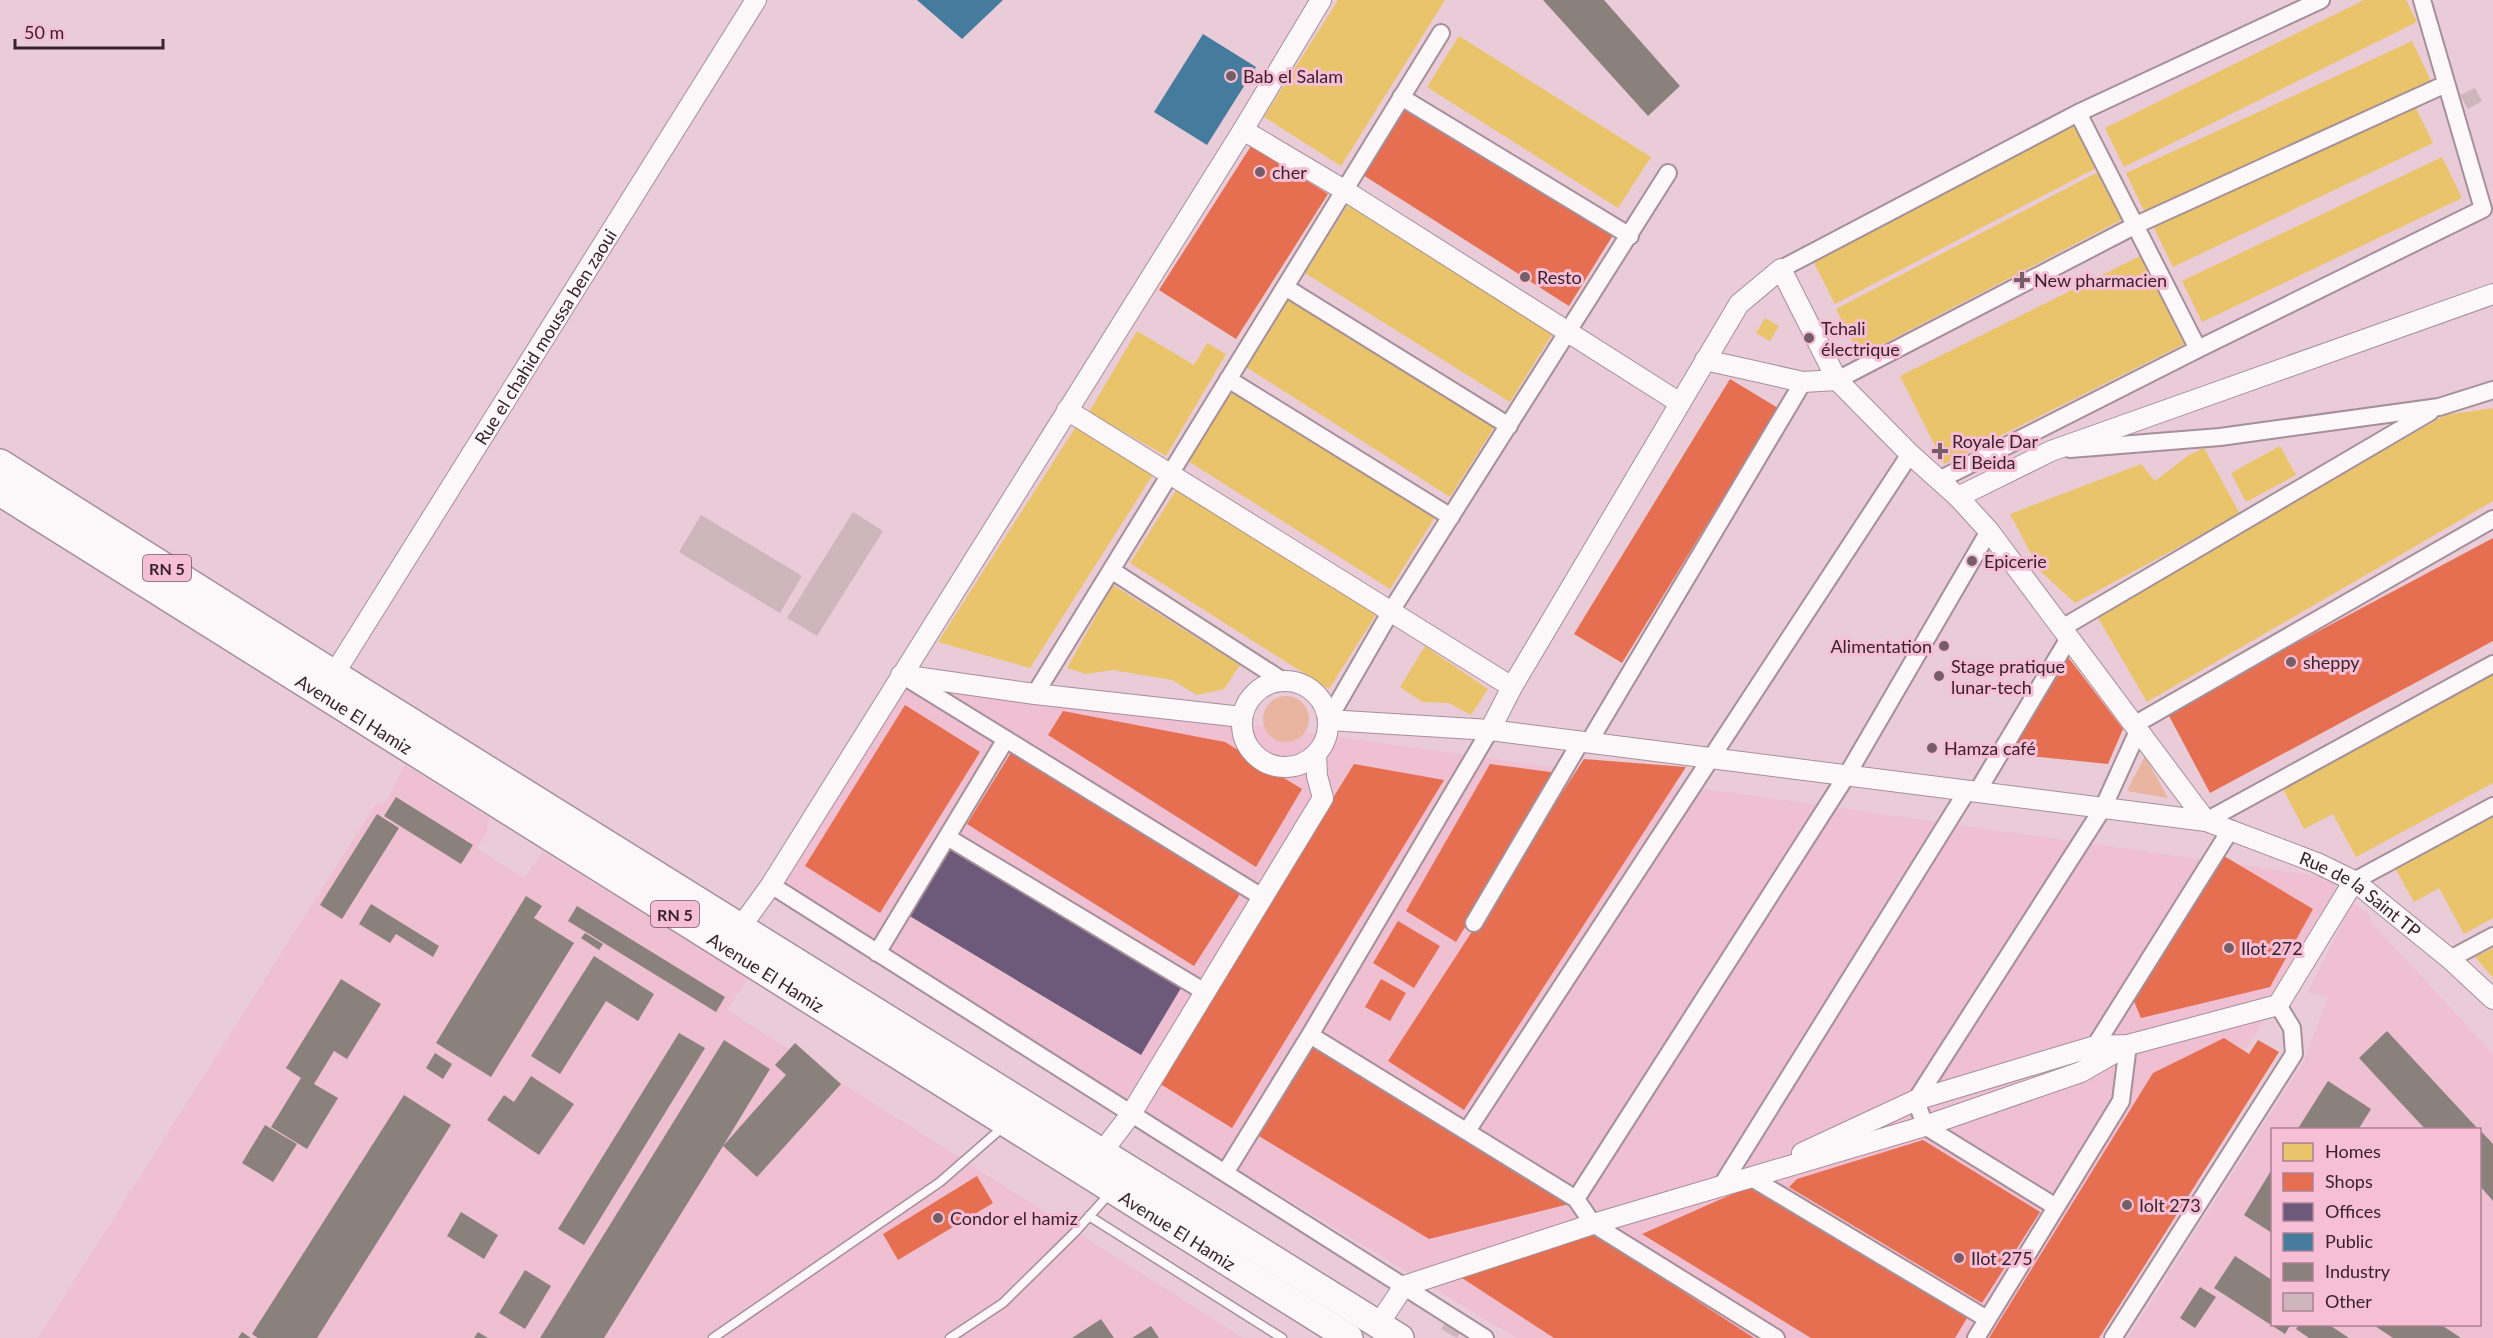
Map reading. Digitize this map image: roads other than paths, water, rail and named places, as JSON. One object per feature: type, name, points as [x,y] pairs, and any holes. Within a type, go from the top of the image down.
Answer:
[{"type":"highway","name":"RN 5","points":[[0,463],[740,928],[1389,1331]]},
{"type":"highway","name":"Avenue El Hamiz","points":[[0,492],[1349,1338]]},
{"type":"street","name":"Rue el chahid moussa ben zaoui","points":[[334,674],[756,0]]},
{"type":"street","points":[[740,928],[771,885],[1322,0]]},
{"type":"street","points":[[1225,1173],[1310,1035],[1490,729],[1512,687],[1739,304],[1781,269],[2078,113],[2321,0]]},
{"type":"street","points":[[1939,480],[2483,209],[2422,0]]},
{"type":"street","points":[[1035,694],[1441,33]]},
{"type":"street","points":[[1705,360],[1803,382],[1837,380],[2136,225],[2446,84]]},
{"type":"street","points":[[1401,97],[1630,236]]},
{"type":"street","points":[[2078,113],[2198,349]]},
{"type":"street","points":[[1243,130],[1344,190],[1680,403]]},
{"type":"street","points":[[1328,720],[1391,611],[1668,173]]},
{"type":"street","points":[[1781,269],[1837,380],[1910,454],[1958,497],[1989,531],[2206,821],[2493,663]]},
{"type":"street","points":[[1285,287],[1509,426]]},
{"type":"street","points":[[1958,497],[2051,451],[2493,294]]},
{"type":"street","points":[[1228,379],[1451,518]]},
{"type":"street","points":[[1474,923],[1803,382]]},
{"type":"street","points":[[2051,451],[2220,437],[2439,407],[2493,390]]},
{"type":"street","points":[[1722,1185],[1972,791],[2065,633],[2439,407]]},
{"type":"street","points":[[1067,410],[1512,687]]},
{"type":"street","points":[[1467,1131],[1910,454]]},
{"type":"street","points":[[1916,1100],[2103,808],[2136,728],[2493,519]]},
{"type":"street","points":[[1576,1199],[1846,775],[1989,531]]},
{"type":"street","points":[[1111,570],[1283,681],[1300,684],[1314,692],[1324,705],[1328,720],[1327,733],[1316,754],[1304,763],[1289,767],[1273,765],[1259,758],[1249,747],[1243,733],[1242,717],[1246,706],[1261,688],[1283,681]]},
{"type":"street","points":[[902,675],[1035,694],[1242,717]]},
{"type":"street","points":[[902,675],[1262,897]]},
{"type":"street","name":"Rue de la Saint TP","points":[[1328,720],[1490,729],[2206,821],[2317,863],[2354,881],[2450,959],[2493,999]]},
{"type":"street","points":[[877,953],[1006,739]]},
{"type":"street","points":[[1102,1152],[1131,1114],[1323,798],[1317,776],[1316,754]]},
{"type":"street","points":[[1750,1177],[1916,1100],[2095,1046],[2128,1045],[2278,1005],[2354,881],[2493,806]]},
{"type":"street","points":[[2095,1046],[2231,829]]},
{"type":"street","points":[[947,837],[1205,992]]},
{"type":"street","points":[[771,885],[1485,1338]]},
{"type":"street","points":[[2450,959],[2493,936]]},
{"type":"street","points":[[2113,1338],[2294,1054],[2292,1028],[2278,1005]]},
{"type":"street","points":[[1310,1035],[1576,1199],[1593,1224],[1776,1338]]},
{"type":"street","points":[[1404,1287],[1593,1224],[1925,1126],[2081,1072],[2128,1045]]},
{"type":"street","points":[[1976,1338],[2121,1101],[2128,1045]]},
{"type":"street","points":[[1916,1100],[1925,1126],[2056,1207]]},
{"type":"street","points":[[1750,1177],[1988,1319]]},
{"type":"street","points":[[1389,1331],[1404,1287]]},
{"type":"lane","points":[[713,1338],[940,1182],[1008,1123]]},
{"type":"lane","points":[[950,1338],[1003,1303],[1113,1190]]},
{"type":"lane","points":[[1089,1216],[1282,1338]]},
{"type":"place","name":"Bab el Salam","points":[[1231,76]]},
{"type":"place","name":"cher","points":[[1260,172]]},
{"type":"place","name":"Resto","points":[[1525,277]]},
{"type":"place","name":"New pharmacien","points":[[2022,280]]},
{"type":"place","name":"Tchali électrique","points":[[1809,338]]},
{"type":"place","name":"Royale Dar El Beida","points":[[1940,451]]},
{"type":"place","name":"Epicerie","points":[[1972,561]]},
{"type":"place","name":"Alimentation","points":[[1944,646]]},
{"type":"place","name":"sheppy","points":[[2291,662]]},
{"type":"place","name":"Stage pratique lunar-tech","points":[[1939,676]]},
{"type":"place","name":"Hamza café","points":[[1932,748]]},
{"type":"place","name":"Ilot 272","points":[[2229,948]]},
{"type":"place","name":"Iolt 273","points":[[2127,1205]]},
{"type":"place","name":"Condor el hamiz","points":[[938,1218]]},
{"type":"place","name":"Ilot 275","points":[[1959,1258]]}]
